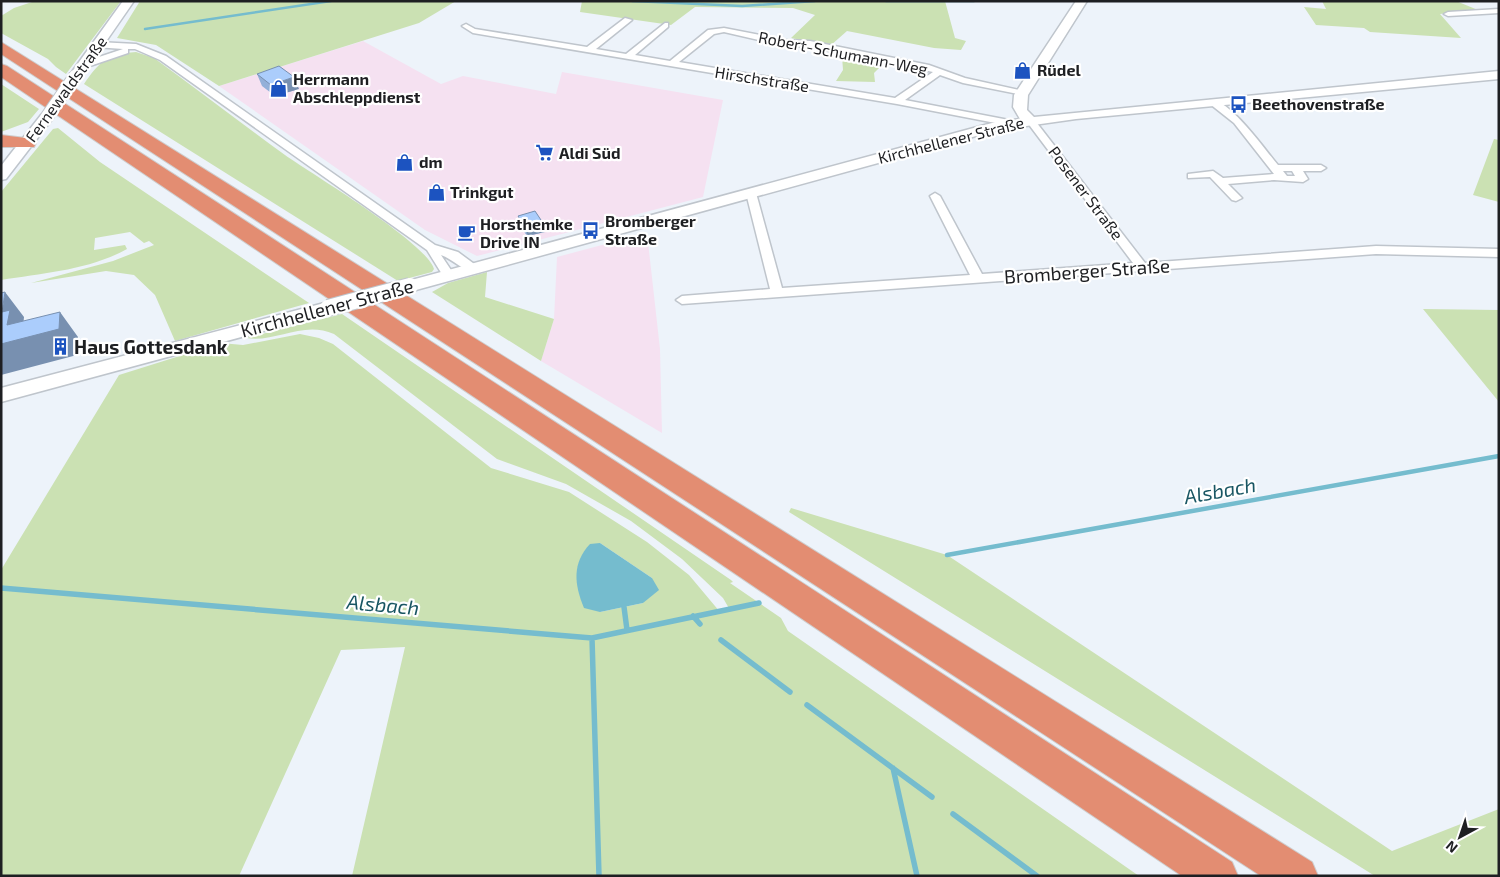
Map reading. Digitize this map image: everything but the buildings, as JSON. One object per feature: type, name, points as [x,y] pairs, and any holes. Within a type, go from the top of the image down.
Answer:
[{"type":"highway","points":[[1,47],[1298,876]]},
{"type":"highway","points":[[1,69],[50,111]]},
{"type":"highway","points":[[1,80],[1218,876]]},
{"type":"highway","points":[[1,141],[16,149]]},
{"type":"main road","name":"Fernewaldstraße","points":[[1,176],[16,149],[50,111],[129,1]]},
{"type":"main road","points":[[1030,120],[1022,115],[1020,98],[1082,1]]},
{"type":"main road","name":"Kirchhellener Straße","points":[[1,395],[475,269],[1011,123],[1499,74]]},
{"type":"street","points":[[1448,14],[1499,11]]},
{"type":"street","points":[[1481,12],[1499,20]]},
{"type":"street","points":[[589,50],[628,20]]},
{"type":"street","points":[[626,57],[665,25]]},
{"type":"street","name":"Hirschstraße","points":[[466,26],[473,31],[897,101],[1011,123]]},
{"type":"street","name":"Robert-Schumann-Weg","points":[[671,64],[711,32],[724,30],[785,43],[810,44],[1023,92]]},
{"type":"street","points":[[96,49],[126,45],[146,49],[163,58],[431,248],[454,255],[475,269]]},
{"type":"street","points":[[96,49],[125,51],[146,49]]},
{"type":"street","points":[[84,65],[125,51]]},
{"type":"street","points":[[897,101],[939,72]]},
{"type":"street","points":[[1214,102],[1237,121],[1273,168],[1284,179]]},
{"type":"street","name":"Posener Straße","points":[[1030,120],[1142,267]]},
{"type":"street","points":[[1273,168],[1321,168]]},
{"type":"street","points":[[1220,181],[1274,177],[1303,179],[1294,168]]},
{"type":"street","points":[[1192,176],[1213,174],[1236,198]]},
{"type":"street","points":[[751,193],[778,292]]},
{"type":"street","points":[[935,196],[978,279]]},
{"type":"street","points":[[431,248],[449,276]]},
{"type":"street","name":"Bromberger Straße","points":[[682,300],[1376,250],[1499,253]]},
{"type":"shaded area","points":[[363,41],[441,84],[463,76],[556,94],[562,72],[723,100],[703,197],[477,256],[425,230],[219,86]]},
{"type":"shaded area","points":[[647,233],[660,349],[662,433],[541,361],[554,319],[557,257]]},
{"type":"green space","points":[[35,1],[121,1],[66,74],[48,59],[1,33],[1,16],[14,8]]},
{"type":"green space","points":[[140,1],[456,1],[419,23],[219,86],[156,45],[117,38]]},
{"type":"green space","points":[[582,1],[945,1],[955,38],[966,41],[961,50],[934,48],[847,31],[830,46],[791,38],[815,15],[793,8],[695,7],[671,25],[580,12]]},
{"type":"green space","points":[[1322,1],[1456,1],[1478,10],[1440,14],[1461,38],[1370,32],[1364,28],[1316,25],[1304,7],[1326,9]]},
{"type":"green space","points":[[136,52],[154,58],[285,155],[367,209],[412,243],[427,257],[434,269],[432,272],[398,281],[84,84],[99,65],[111,57]]},
{"type":"green space","points":[[842,56],[883,64],[874,73],[875,82],[836,81],[843,70]]},
{"type":"green space","points":[[1,84],[39,109],[28,122],[1,132]]},
{"type":"green space","points":[[58,128],[100,162],[309,303],[175,341],[155,295],[134,275],[106,271],[31,283],[113,261],[154,245],[149,241],[144,243],[130,232],[95,238],[94,250],[125,245],[127,249],[97,262],[66,270],[1,280],[1,192],[53,129]]},
{"type":"green space","points":[[1494,139],[1499,140],[1499,202],[1473,195]]},
{"type":"green space","points":[[487,272],[485,297],[554,319],[541,361],[432,292],[448,283]]},
{"type":"green space","points":[[1423,309],[1499,310],[1499,402]]},
{"type":"green space","points":[[342,314],[731,580],[733,582],[730,583],[781,618],[788,631],[1139,876],[352,876],[405,647],[341,650],[239,876],[1,876],[1,570],[119,375],[221,343],[243,345],[300,334],[319,338],[333,344],[491,468],[569,492],[647,542],[689,575],[720,612],[730,610],[723,598],[682,559],[631,521],[566,484],[497,459],[334,334],[323,330],[311,329],[268,338],[246,338]],"holes":[[[600,543],[652,578],[643,603],[600,612]]]},
{"type":"green space","points":[[791,508],[947,555],[1392,851],[1499,809],[1499,876],[1375,876],[789,512]]},
{"type":"water","points":[[600,543],[652,578],[659,590],[643,603],[600,612],[584,608],[578,591],[576,574],[584,551],[590,544]]},
{"type":"waterway","points":[[145,29],[331,1]]},
{"type":"waterway","points":[[632,1],[742,6],[815,1]]},
{"type":"waterway","points":[[886,1],[974,1]]},
{"type":"waterway","name":"Alsbach","points":[[947,555],[1499,456]]},
{"type":"waterway","name":"Alsbach","points":[[1,588],[592,638]]},
{"type":"waterway","name":"Alsbach","points":[[694,617],[759,603]]},
{"type":"waterway","points":[[624,607],[627,630]]},
{"type":"waterway","name":"Alsbach","points":[[592,638],[694,617]]},
{"type":"waterway","points":[[694,617],[700,624]]},
{"type":"waterway","points":[[592,638],[599,876]]},
{"type":"waterway","points":[[721,640],[790,692]]},
{"type":"waterway","points":[[807,705],[893,768]]},
{"type":"waterway","points":[[893,768],[932,797]]},
{"type":"waterway","points":[[893,768],[917,876]]},
{"type":"waterway","points":[[953,814],[1037,876]]},
{"type":"place","name":"Rüdel","points":[[1023,70]]},
{"type":"place","name":"Herrmann Abschleppdienst","points":[[279,88]]},
{"type":"place","name":"Beethovenstraße","points":[[1238,104]]},
{"type":"place","name":"Aldi Süd","points":[[545,153]]},
{"type":"place","name":"dm","points":[[405,162]]},
{"type":"place","name":"Trinkgut","points":[[436,192]]},
{"type":"place","name":"Bromberger Straße","points":[[591,230]]},
{"type":"place","name":"Horsthemke Drive IN","points":[[466,233]]},
{"type":"place","name":"Haus Gottesdank","points":[[60,347]]}]
